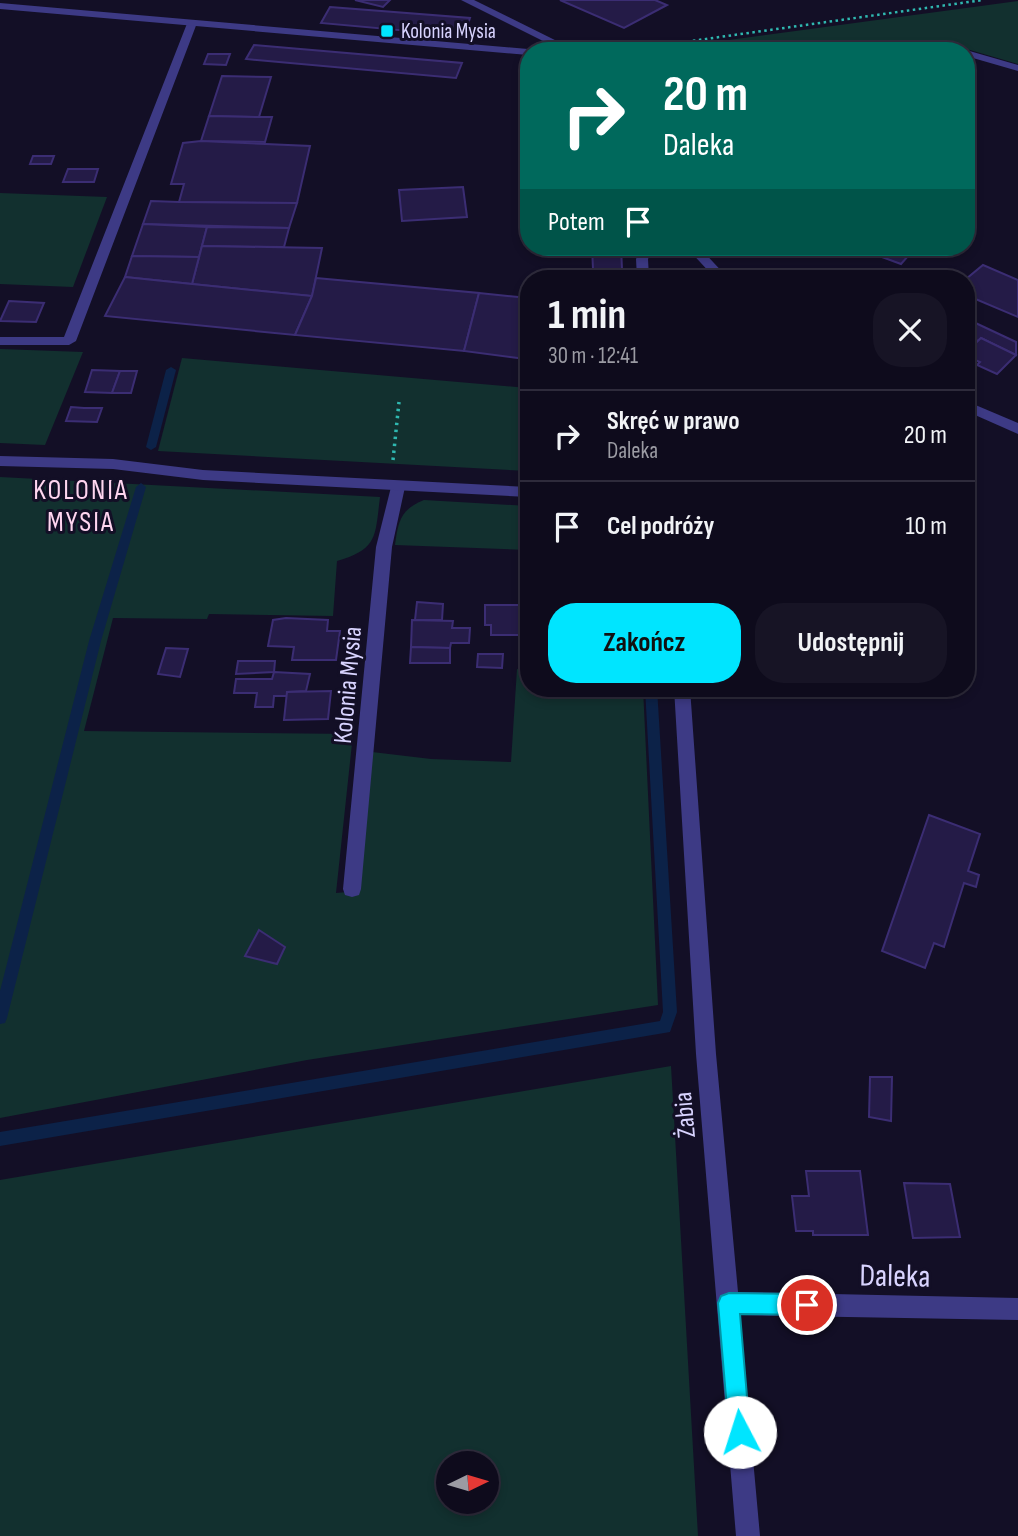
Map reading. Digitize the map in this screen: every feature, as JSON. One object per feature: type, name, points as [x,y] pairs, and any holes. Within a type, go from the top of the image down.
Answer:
[{"type":"street","points":[[466,0],[553,42]]},
{"type":"street","points":[[0,6],[520,51]]},
{"type":"street","points":[[0,341],[69,341],[192,23]]},
{"type":"street","points":[[975,56],[1018,68]]},
{"type":"street","points":[[701,256],[714,270]]},
{"type":"street","points":[[975,409],[1018,429]]},
{"type":"street","points":[[0,461],[113,464],[203,475],[520,492]]},
{"type":"street","name":"Kolonia Mysia","points":[[352,889],[384,547],[398,487]]},
{"type":"street","name":"Żabia","points":[[683,697],[706,1054],[748,1536]]},
{"type":"street","name":"Daleka","points":[[729,1303],[1018,1309]]},
{"type":"path","points":[[678,42],[983,0]]},
{"type":"path","points":[[398,487],[392,469],[399,402]]},
{"type":"green space","points":[[1018,1],[1018,64],[975,51],[975,42],[714,42]]},
{"type":"green space","points":[[0,193],[107,197],[73,287],[0,284]]},
{"type":"green space","points":[[0,349],[83,352],[45,445],[0,443]]},
{"type":"green space","points":[[182,358],[520,387],[520,471],[158,451]]},
{"type":"green space","points":[[0,477],[380,497],[372,539],[360,552],[337,561],[333,616],[209,614],[207,619],[113,618],[84,731],[353,734],[336,893],[359,891],[372,752],[431,759],[511,762],[517,669],[520,669],[520,697],[643,697],[658,1005],[307,1060],[0,1118]]},
{"type":"green space","points":[[424,500],[520,506],[520,550],[395,545],[402,517]]},
{"type":"green space","points":[[671,1066],[698,1536],[0,1536],[0,1180]]},
{"type":"building","points":[[355,0],[390,0],[383,7]]},
{"type":"building","points":[[560,0],[655,0],[667,5],[624,28]]},
{"type":"building","points":[[330,7],[470,18],[464,36],[321,23]]},
{"type":"building","points":[[254,45],[462,63],[456,78],[246,59]]},
{"type":"building","points":[[208,54],[230,54],[226,65],[204,64]]},
{"type":"building","points":[[222,76],[271,77],[259,117],[209,116]]},
{"type":"building","points":[[209,116],[272,117],[265,142],[201,141]]},
{"type":"building","points":[[201,141],[310,146],[297,203],[179,202],[184,184],[171,184],[183,143]]},
{"type":"building","points":[[33,156],[54,156],[51,164],[30,164]]},
{"type":"building","points":[[68,169],[98,169],[94,182],[63,182]]},
{"type":"building","points":[[463,187],[467,217],[402,221],[399,190]]},
{"type":"building","points":[[151,201],[297,203],[289,228],[143,224]]},
{"type":"building","points":[[143,224],[207,227],[199,257],[132,256]]},
{"type":"building","points":[[207,227],[289,228],[284,247],[202,246]]},
{"type":"building","points":[[202,246],[322,248],[312,296],[192,284]]},
{"type":"building","points":[[132,256],[199,257],[192,284],[125,277]]},
{"type":"building","points":[[592,256],[621,256],[622,269],[593,269]]},
{"type":"building","points":[[879,256],[908,256],[901,264]]},
{"type":"building","points":[[983,265],[1018,280],[1018,317],[975,299],[975,272]]},
{"type":"building","points":[[125,277],[312,296],[295,335],[105,316]]},
{"type":"building","points":[[316,278],[479,293],[464,351],[295,335],[312,296]]},
{"type":"building","points":[[479,293],[520,297],[520,358],[464,351]]},
{"type":"building","points":[[9,301],[44,303],[36,322],[0,321]]},
{"type":"building","points":[[975,323],[1016,342],[1016,355],[981,338],[975,340]]},
{"type":"building","points":[[981,338],[1016,355],[997,374],[977,365],[980,362],[975,360],[975,344]]},
{"type":"building","points":[[92,370],[120,371],[112,393],[85,392]]},
{"type":"building","points":[[120,371],[137,371],[131,393],[112,393]]},
{"type":"building","points":[[71,407],[102,408],[97,422],[66,421]]},
{"type":"building","points":[[417,602],[443,604],[442,620],[415,620]]},
{"type":"building","points":[[485,605],[520,605],[520,635],[491,635],[491,625],[485,625]]},
{"type":"building","points":[[273,620],[328,620],[327,631],[340,631],[336,660],[292,660],[294,647],[268,646]]},
{"type":"building","points":[[412,620],[453,621],[452,628],[470,628],[469,643],[451,643],[450,648],[411,647]]},
{"type":"building","points":[[411,647],[450,648],[450,663],[410,663]]},
{"type":"building","points":[[166,648],[188,649],[180,677],[158,674]]},
{"type":"building","points":[[478,654],[503,654],[502,668],[477,667]]},
{"type":"building","points":[[238,661],[275,661],[274,672],[236,674]]},
{"type":"building","points":[[274,672],[310,674],[306,691],[274,696],[273,707],[255,707],[257,693],[234,693],[236,679],[272,679]]},
{"type":"building","points":[[331,691],[328,719],[284,720],[287,692]]},
{"type":"building","points":[[929,815],[980,834],[968,871],[979,875],[976,887],[964,883],[944,947],[934,943],[925,968],[882,951]]},
{"type":"building","points":[[259,930],[285,947],[277,964],[245,956]]},
{"type":"building","points":[[870,1077],[892,1077],[891,1121],[869,1117]]},
{"type":"building","points":[[806,1171],[860,1171],[868,1235],[813,1235],[813,1231],[796,1231],[792,1196],[809,1196]]},
{"type":"building","points":[[904,1183],[950,1184],[960,1237],[913,1238]]},
{"type":"waterway","points":[[151,447],[171,370]]},
{"type":"waterway","points":[[0,1018],[95,641],[141,487]]},
{"type":"waterway","points":[[0,1139],[665,1027],[670,1012],[652,697]]},
{"type":"place","name":"Kolonia Mysia","points":[[387,31]]},
{"type":"district","name":"KOLONIA MYSIA","points":[[81,505]]},
{"type":"route","points":[[740,1432],[729,1303],[807,1305]]}]
